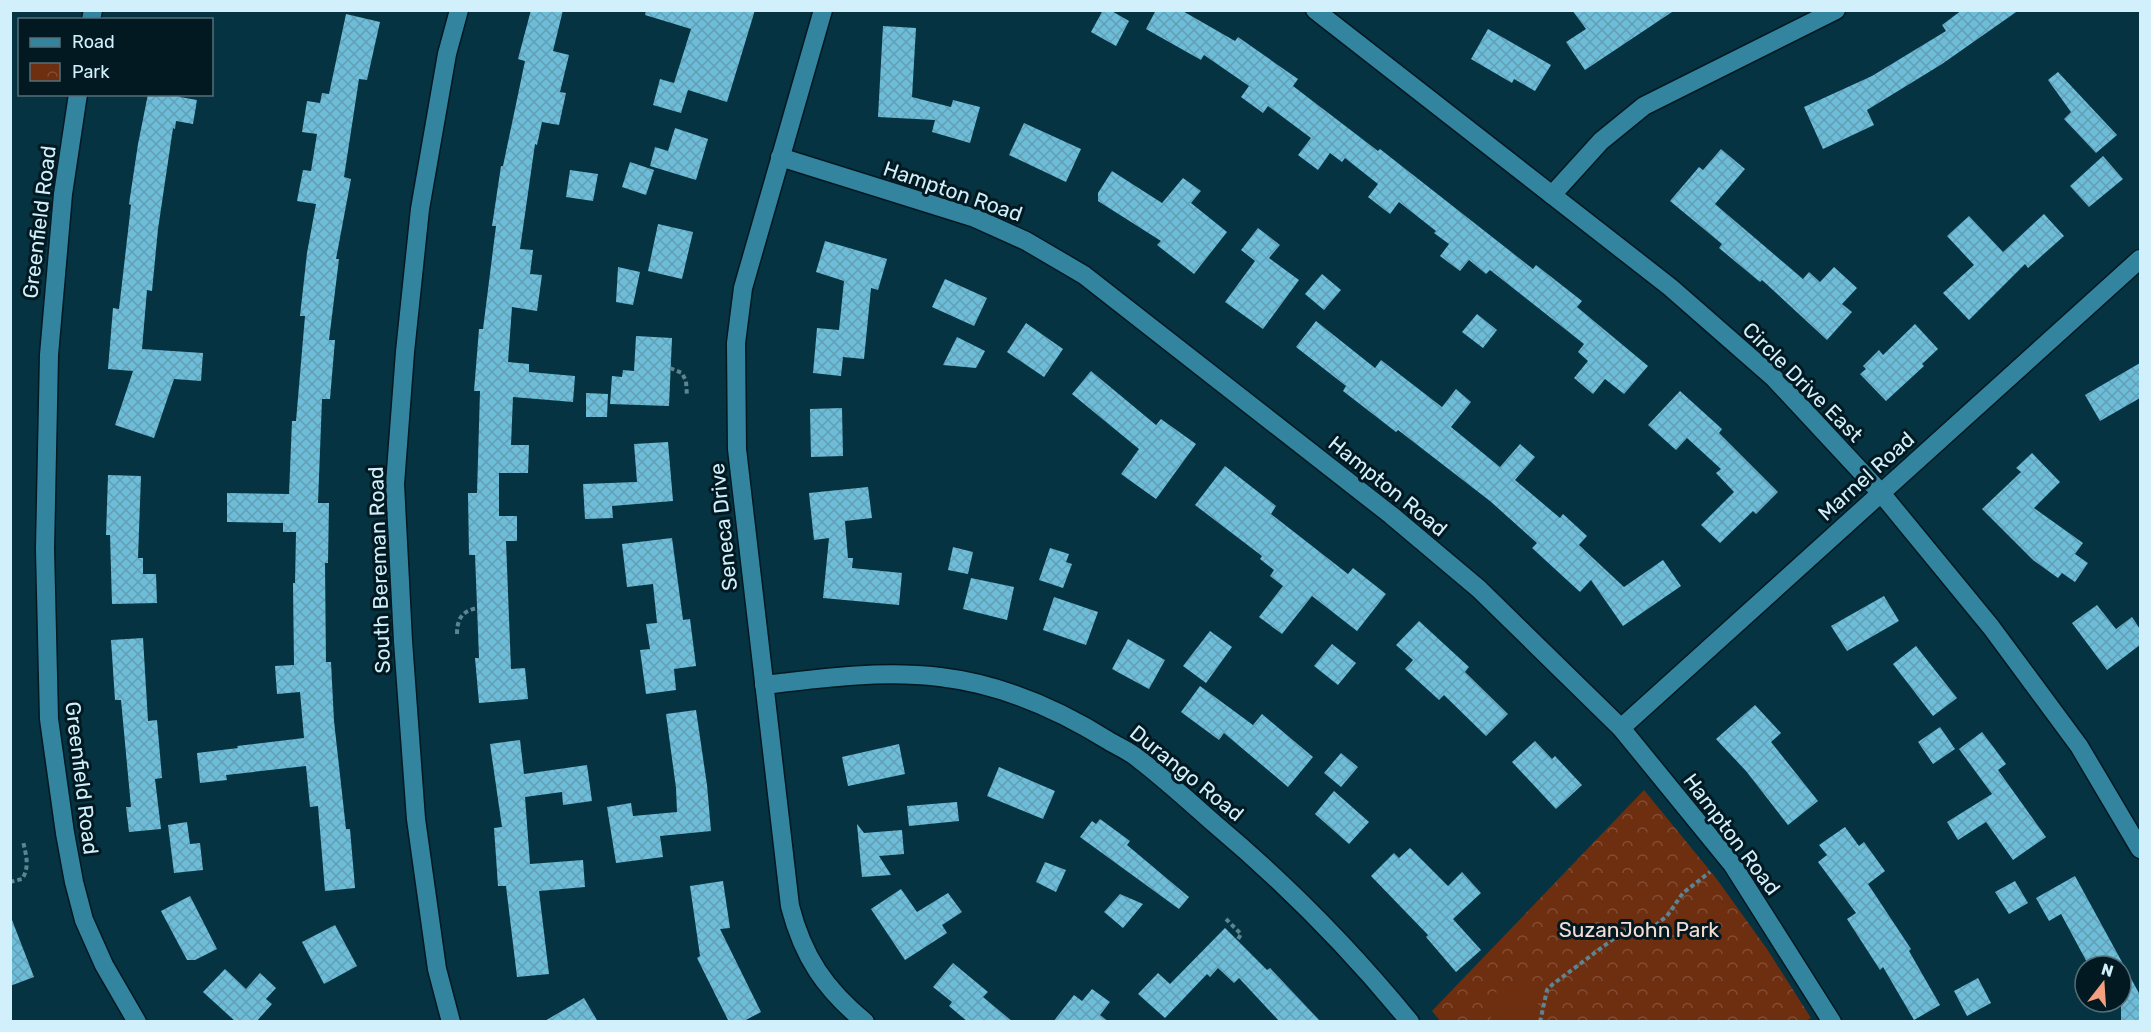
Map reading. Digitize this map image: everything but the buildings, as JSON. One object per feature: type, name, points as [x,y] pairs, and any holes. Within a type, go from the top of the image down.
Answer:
[{"type":"street","name":"South Bereman Road","points":[[451,1022],[437,969],[416,819],[403,641],[395,484],[405,352],[420,209],[447,54],[459,10]]},
{"type":"street","name":"Seneca Drive","points":[[823,10],[743,288],[736,343],[737,449],[787,888],[795,926],[807,955],[820,975],[836,996],[865,1022]]},
{"type":"street","name":"Circle Drive East","points":[[1315,10],[1670,287],[1774,378],[1881,493],[1991,627],[2079,746],[2140,849]]},
{"type":"street","points":[[1552,195],[1601,141],[1644,106],[1836,10]]},
{"type":"street","name":"Greenfield Road","points":[[78,96],[63,194],[48,355],[45,549],[49,719],[65,833],[84,920],[104,965],[137,1022]]},
{"type":"street","name":"Hampton Road","points":[[780,158],[975,218],[1026,241],[1084,275],[1391,515],[1479,589],[1621,728],[1732,864],[1832,1022]]},
{"type":"street","name":"Marnel Road","points":[[1621,728],[2140,260]]},
{"type":"street","name":"Durango Road","points":[[764,685],[876,675],[941,677],[976,684],[1022,698],[1051,709],[1094,731],[1138,758],[1258,860],[1379,984],[1410,1022]]},
{"type":"path","points":[[670,368],[682,373],[686,381],[687,396]]},
{"type":"path","points":[[457,634],[457,624],[463,613],[468,609],[477,608]]},
{"type":"path","points":[[10,882],[22,879],[26,872],[23,841]]},
{"type":"path","points":[[1540,1022],[1547,990],[1552,984],[1628,928],[1647,932],[1667,916],[1683,892],[1713,870]]},
{"type":"path","points":[[1226,919],[1241,934],[1237,940]]},
{"type":"green space","name":"SuzanJohn Park","points":[[1644,790],[1716,878],[1767,949],[1811,1018],[1804,1022],[1441,1022],[1432,1011]]},
{"type":"green space","points":[[1499,981],[1541,990],[1534,1021],[1490,1021]]}]
